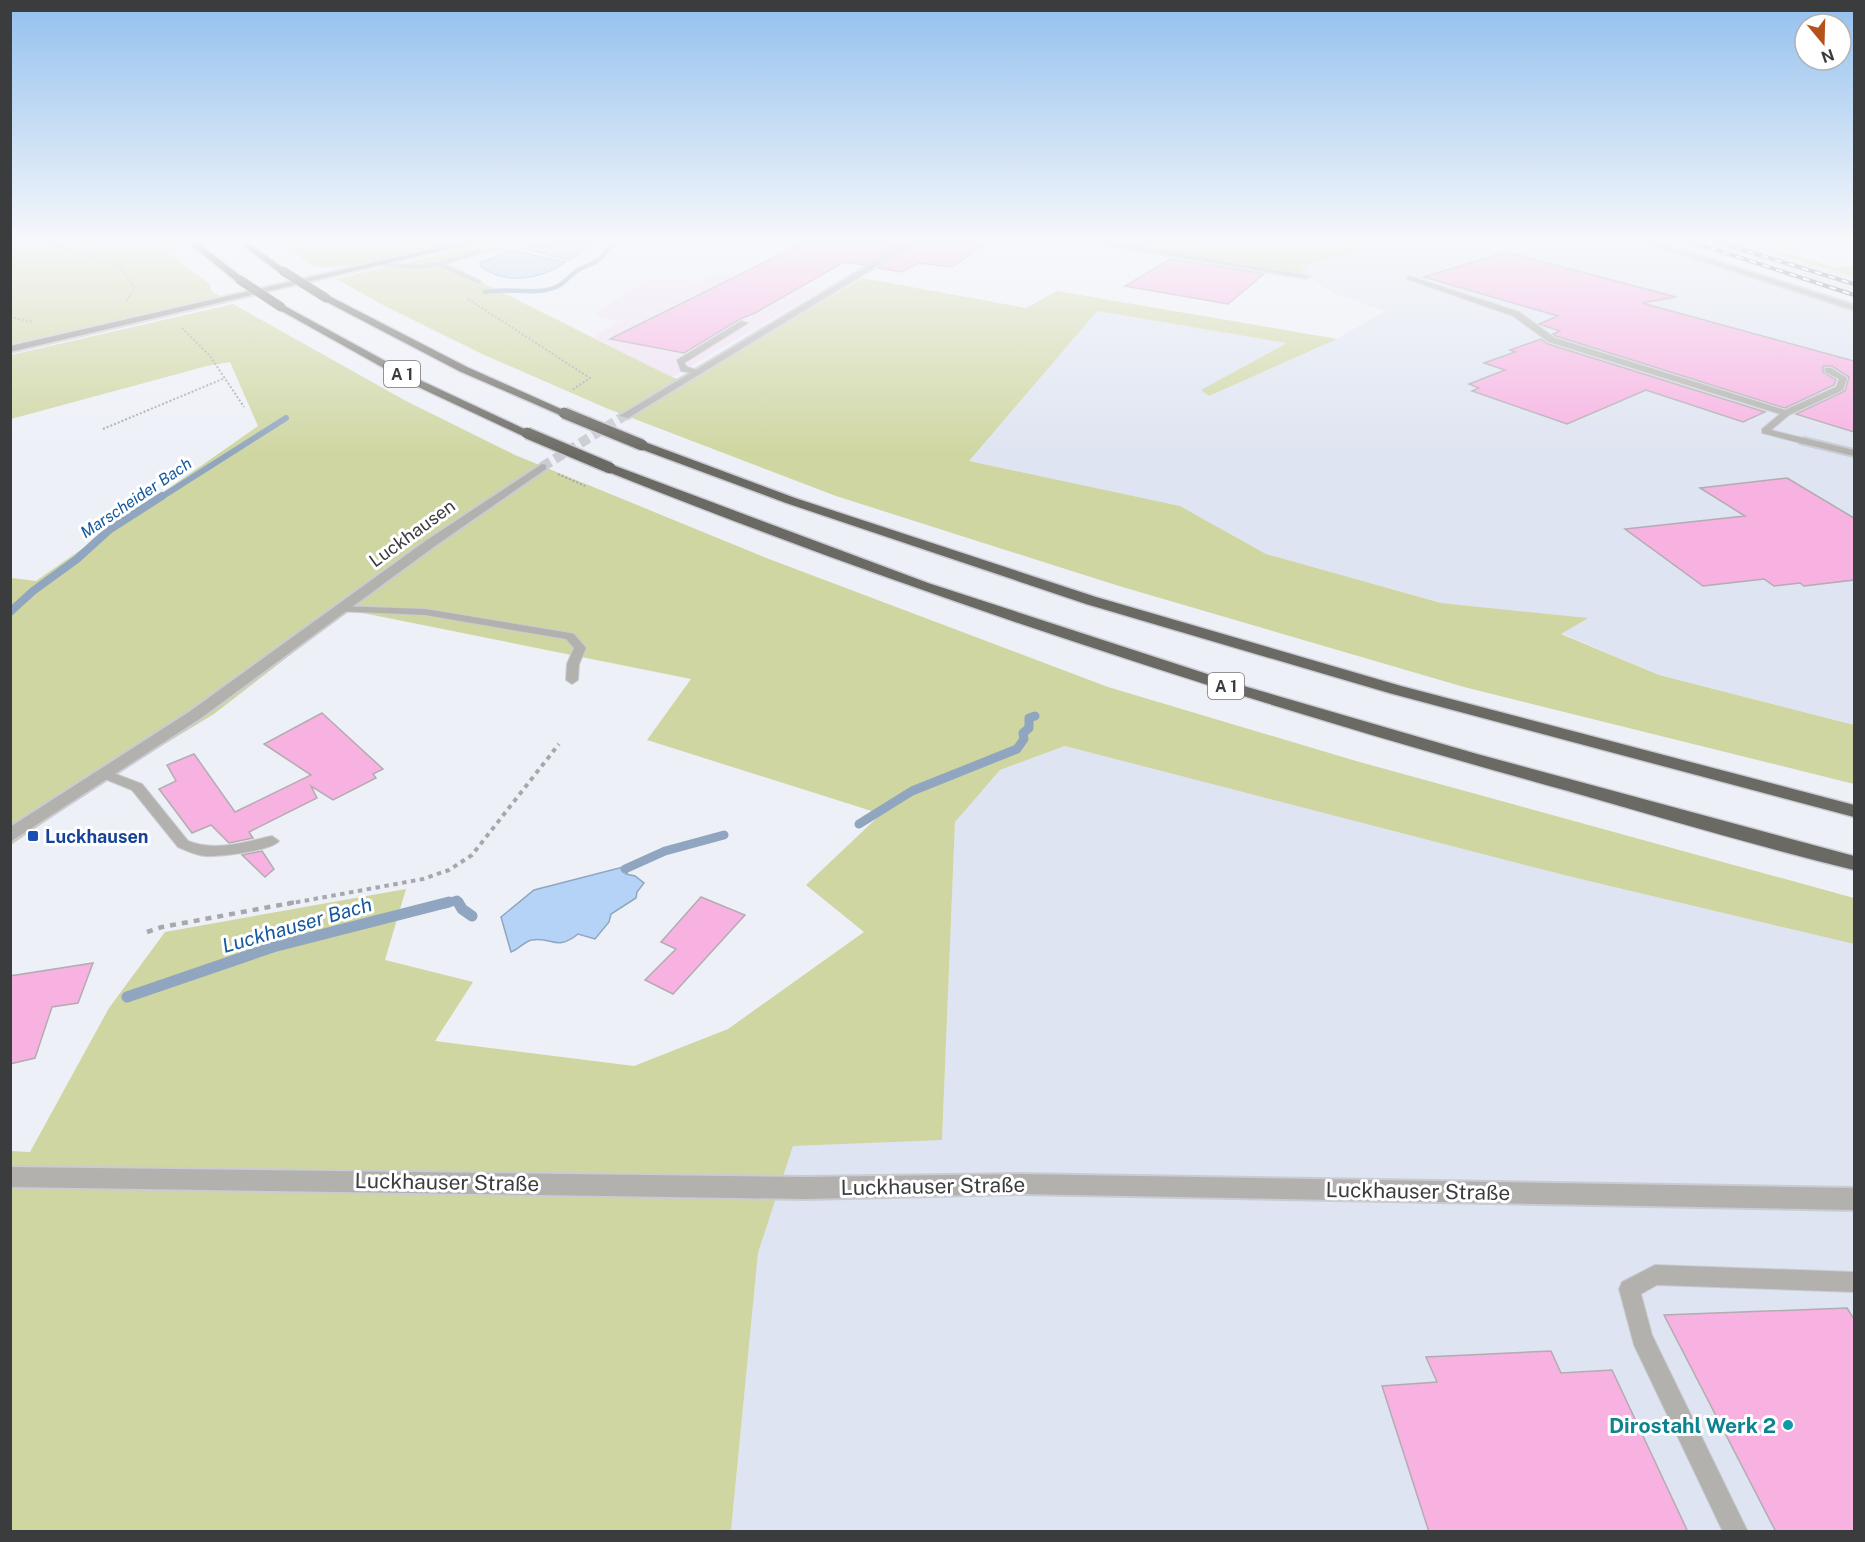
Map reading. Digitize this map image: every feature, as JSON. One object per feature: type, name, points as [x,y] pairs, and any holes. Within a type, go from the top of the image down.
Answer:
[{"type":"highway","name":"A 1","points":[[288,311],[418,382],[527,433],[610,468],[854,562],[1022,620],[1244,692],[1854,863]]},
{"type":"highway","name":"A 1","points":[[351,311],[463,369],[564,413],[642,445],[885,534],[1258,652],[1550,732],[1854,811]]},
{"type":"main road","points":[[10,349],[181,311]]},
{"type":"street","points":[[624,416],[796,311]]},
{"type":"street","points":[[1804,441],[1854,453]]},
{"type":"street","name":"Luckhausen","points":[[10,836],[195,716],[339,609],[545,469]]},
{"type":"street","name":"Luckhauser Straße","points":[[10,1177],[805,1188],[1020,1184],[1854,1199]]},
{"type":"lane","points":[[1507,311],[1516,314],[1552,340],[1786,413]]},
{"type":"lane","points":[[694,372],[684,369],[680,362],[744,323]]},
{"type":"lane","points":[[1804,441],[1765,431],[1786,413],[1840,388],[1843,378],[1828,370]]},
{"type":"lane","points":[[339,609],[425,612],[570,636],[580,648],[573,664],[572,680]]},
{"type":"lane","points":[[105,774],[137,787],[183,844],[190,849],[220,850],[272,842]]},
{"type":"lane","points":[[1736,1532],[1642,1338],[1629,1288],[1655,1275],[1854,1282]]},
{"type":"path","points":[[485,311],[590,378],[572,390]]},
{"type":"path","points":[[168,314],[210,356],[244,407]]},
{"type":"path","points":[[103,429],[225,378]]},
{"type":"path","points":[[545,469],[585,486]]},
{"type":"path","points":[[147,932],[162,927],[445,873],[472,855],[560,744]]},
{"type":"shaded area","points":[[598,311],[785,311],[672,377],[594,337],[619,321],[601,317],[595,313]]},
{"type":"shaded area","points":[[1097,311],[1288,343],[1202,390],[1209,396],[1337,339],[1385,311],[1854,311],[1854,725],[1659,675],[1561,633],[1587,618],[1441,603],[1266,554],[1180,506],[968,461]]},
{"type":"shaded area","name":"Dirostahl Werk 2","points":[[1066,746],[1568,876],[1854,944],[1854,1531],[731,1532],[758,1253],[793,1146],[942,1139],[955,822],[1000,770]]},
{"type":"green space","points":[[11,311],[161,311],[11,345]]},
{"type":"green space","points":[[203,311],[245,311],[406,401],[515,455],[769,559],[1108,687],[1356,761],[1854,898],[1854,944],[1568,876],[1065,746],[1000,770],[955,822],[942,1140],[793,1146],[758,1253],[731,1531],[11,1531],[11,1151],[30,1152],[109,1008],[165,932],[406,889],[385,960],[473,982],[435,1041],[634,1066],[728,1029],[864,932],[806,885],[881,814],[647,740],[691,679],[348,610],[214,714],[112,776],[11,845],[11,578],[36,581],[258,426],[230,362],[207,366],[11,419],[11,355]]},
{"type":"green space","points":[[395,311],[539,311],[686,382],[807,311],[1173,311],[1337,339],[1209,396],[1201,390],[1287,343],[1097,311],[969,461],[1180,506],[1266,554],[1441,603],[1588,618],[1561,634],[1659,675],[1854,725],[1854,784],[1464,687],[1119,586],[836,496],[606,408],[482,354]]},
{"type":"water","points":[[623,867],[628,871],[626,874],[635,876],[644,883],[637,892],[636,898],[611,914],[609,922],[595,939],[578,934],[559,943],[532,940],[511,952],[501,917],[534,890]]},
{"type":"building","points":[[666,311],[759,311],[740,319],[684,353],[610,339]]},
{"type":"building","points":[[1541,311],[1671,311],[1854,361],[1854,432],[1796,414],[1845,391],[1849,377],[1832,366],[1823,366],[1823,372],[1836,380],[1834,385],[1785,408],[1556,336],[1553,334],[1560,331],[1539,324],[1558,316]]},
{"type":"building","points":[[1541,339],[1548,344],[1765,412],[1743,422],[1646,390],[1567,424],[1472,391],[1479,388],[1469,384],[1505,370],[1484,363],[1515,352],[1510,350]]},
{"type":"building","points":[[1787,478],[1854,518],[1854,580],[1804,586],[1800,583],[1774,586],[1764,579],[1703,586],[1625,529],[1745,516],[1700,488]]},
{"type":"building","points":[[322,713],[383,769],[373,774],[376,778],[333,800],[311,786],[317,798],[249,832],[253,838],[229,843],[211,825],[192,833],[159,789],[176,781],[167,765],[194,754],[235,812],[311,775],[264,744]]},
{"type":"building","points":[[262,851],[274,869],[265,877],[242,855]]},
{"type":"building","points":[[701,897],[745,915],[673,994],[645,980],[676,949],[661,942]]},
{"type":"building","points":[[93,963],[78,1003],[52,1007],[35,1058],[10,1064],[10,976]]},
{"type":"building","name":"Dirostahl Werk 2","points":[[1847,1308],[1854,1319],[1854,1532],[1776,1532],[1664,1315]]},
{"type":"building","points":[[1551,1351],[1561,1373],[1612,1370],[1688,1532],[1429,1532],[1382,1386],[1437,1382],[1426,1357]]},
{"type":"waterway","name":"Marscheider Bach","points":[[160,498],[286,418]]},
{"type":"waterway","name":"Marscheider Bach","points":[[10,612],[33,591],[77,559],[109,530],[162,496]]},
{"type":"waterway","name":"Luckhauser Bach","points":[[859,824],[912,791],[1017,749],[1024,739],[1023,733],[1029,728],[1029,718],[1035,716]]},
{"type":"waterway","name":"Luckhauser Bach","points":[[625,869],[665,851],[724,835]]},
{"type":"waterway","name":"Luckhauser Bach","points":[[445,904],[457,900],[458,902]]},
{"type":"waterway","name":"Luckhauser Bach","points":[[127,997],[273,947],[449,902]]},
{"type":"waterway","name":"Luckhauser Bach","points":[[458,902],[462,909],[472,916]]},
{"type":"tunnel","points":[[542,467],[624,416]]},
{"type":"place","name":"Luckhausen","points":[[33,836]]},
{"type":"place","name":"Dirostahl Werk 2","points":[[1788,1425]]}]
